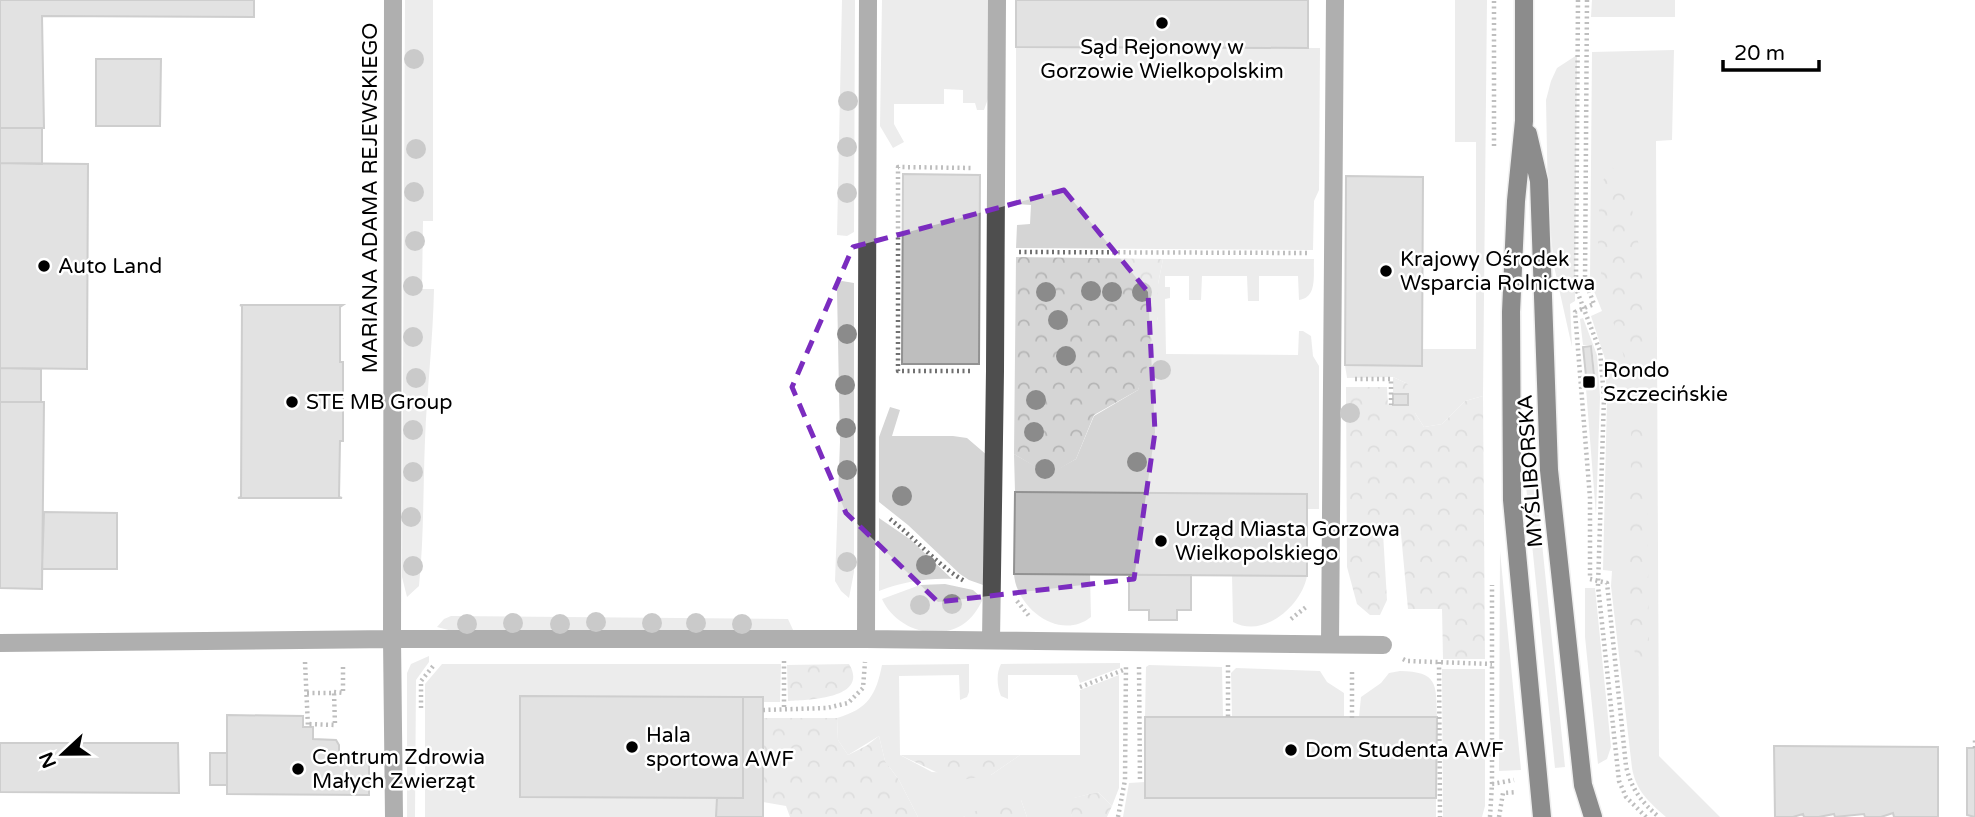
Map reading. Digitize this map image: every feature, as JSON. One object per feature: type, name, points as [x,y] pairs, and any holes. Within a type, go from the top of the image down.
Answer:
[{"type":"main road","name":"MYŚLIBORSKA","points":[[1524,0],[1524,121],[1516,201],[1511,312],[1512,500],[1542,817]]},
{"type":"main road","name":"MYŚLIBORSKA","points":[[1524,121],[1539,181],[1549,470],[1583,785],[1593,817]]},
{"type":"street","name":"MARIANA ADAMA REJEWSKIEGO","points":[[393,0],[391,639],[394,817]]},
{"type":"street","points":[[866,639],[868,0]]},
{"type":"street","points":[[990,640],[997,0]]},
{"type":"street","points":[[1330,644],[1335,0]]},
{"type":"street","points":[[0,643],[391,639],[866,639],[1383,645]]},
{"type":"path","points":[[1578,0],[1576,281],[1600,351],[1604,397],[1598,581],[1619,781],[1626,797],[1646,817]]},
{"type":"path","points":[[1587,0],[1585,281],[1594,304],[1575,312],[1590,510],[1590,579],[1607,583],[1630,783],[1637,795],[1659,817]]},
{"type":"path","points":[[995,371],[898,371],[898,167],[996,168]]},
{"type":"path","points":[[995,252],[1333,254]]},
{"type":"path","points":[[1332,379],[1391,379],[1391,405]]},
{"type":"path","points":[[866,502],[914,538],[953,574],[991,597],[1013,595],[1023,610],[1038,624]]},
{"type":"path","points":[[1286,621],[1295,617],[1310,599]]},
{"type":"path","points":[[421,709],[421,681],[437,660],[436,639]]},
{"type":"path","points":[[305,640],[308,725],[335,725],[334,693],[307,693]]},
{"type":"path","points":[[1139,642],[1140,782]]},
{"type":"path","points":[[1383,645],[1407,661],[1492,664]]},
{"type":"path","points":[[784,661],[785,709]]},
{"type":"path","points":[[763,710],[827,708],[848,703],[863,688],[865,661]]},
{"type":"path","points":[[1118,817],[1125,780],[1126,661]]},
{"type":"path","points":[[1228,661],[1228,717]]},
{"type":"path","points":[[1352,662],[1352,718]]},
{"type":"path","points":[[1439,662],[1440,817]]},
{"type":"path","points":[[334,692],[343,693],[343,666],[392,666]]},
{"type":"path","points":[[1080,687],[1126,668]]},
{"type":"path","points":[[1975,737],[1975,748]]},
{"type":"path","points":[[1490,817],[1492,784]]},
{"type":"highlighted area","points":[[1064,190],[1148,292],[1155,432],[1134,579],[938,602],[846,513],[792,387],[853,247]]},
{"type":"green space","points":[[405,0],[433,0],[433,221],[423,221],[422,289],[434,289],[421,568],[419,586],[407,597],[402,577]]},
{"type":"green space","points":[[842,0],[855,0],[854,232],[847,236],[837,235]]},
{"type":"green space","points":[[882,0],[988,0],[989,96],[984,110],[977,110],[975,103],[963,103],[963,90],[944,89],[944,104],[894,104],[894,124],[904,142],[893,148],[880,126]]},
{"type":"green space","points":[[1455,0],[1487,0],[1483,396],[1465,401],[1442,424],[1424,427],[1415,413],[1408,384],[1393,377],[1347,378],[1345,365],[1422,366],[1422,349],[1476,349],[1476,142],[1455,142]]},
{"type":"green space","points":[[1592,0],[1675,0],[1675,17],[1591,17]]},
{"type":"green space","points":[[1016,47],[1320,48],[1319,190],[1314,201],[1313,250],[1016,248],[1017,225],[1030,224],[1031,205],[1016,204]]},
{"type":"green space","points":[[1674,50],[1672,140],[1656,141],[1659,756],[1720,817],[1666,817],[1640,790],[1632,768],[1611,586],[1612,571],[1603,570],[1607,399],[1605,359],[1591,316],[1602,311],[1590,281],[1592,52]]},
{"type":"green space","points":[[1577,55],[1575,301],[1570,304],[1572,347],[1554,266],[1548,205],[1546,100],[1557,68]]},
{"type":"green space","points":[[1612,167],[1627,182],[1645,279],[1649,654],[1637,662],[1631,626],[1627,554],[1631,409],[1626,364],[1604,290],[1598,245],[1601,188]]},
{"type":"green space","points":[[1016,257],[1163,259],[1158,284],[1158,317],[1149,361],[1138,390],[1094,415],[1076,459],[1049,475],[1014,454]]},
{"type":"green space","points":[[1163,259],[1314,259],[1312,290],[1309,295],[1299,300],[1298,276],[1259,276],[1259,301],[1248,301],[1247,276],[1202,276],[1201,300],[1189,300],[1189,276],[1165,276],[1165,287],[1170,287],[1170,298],[1165,299],[1166,354],[1298,355],[1299,331],[1311,336],[1313,356],[1319,366],[1319,509],[1307,509],[1307,494],[1015,492],[1014,454],[1049,474],[1076,459],[1094,416],[1138,390],[1158,317],[1158,284]]},
{"type":"green space","points":[[838,283],[854,283],[854,572],[849,598],[835,581],[840,442],[837,290]]},
{"type":"green space","points":[[1583,318],[1597,355],[1600,397],[1596,515],[1585,376],[1595,376],[1592,345],[1583,345],[1580,319]]},
{"type":"green space","points":[[1393,377],[1408,384],[1420,400],[1415,413],[1424,427],[1442,424],[1465,401],[1483,396],[1485,659],[1443,659],[1442,609],[1408,609],[1401,534],[1383,533],[1387,600],[1380,615],[1370,615],[1357,604],[1347,567],[1346,387],[1387,387],[1388,405],[1408,405],[1408,394],[1393,394]]},
{"type":"green space","points":[[890,407],[900,410],[892,436],[967,438],[988,456],[986,586],[960,574],[879,502],[879,437]]},
{"type":"green space","points":[[1529,472],[1535,475],[1565,767],[1555,768],[1525,476]]},
{"type":"green space","points":[[879,518],[911,540],[952,579],[915,581],[879,591]]},
{"type":"green space","points":[[1500,551],[1521,770],[1499,771]]},
{"type":"green space","points":[[1014,574],[1090,574],[1091,617],[1079,624],[1066,626],[1042,618],[1023,599]]},
{"type":"green space","points":[[1232,575],[1307,576],[1304,587],[1290,608],[1269,623],[1245,626],[1233,622]]},
{"type":"green space","points":[[945,584],[973,590],[983,599],[969,620],[951,630],[928,632],[916,629],[896,618],[882,599],[920,585]]},
{"type":"green space","points":[[1585,588],[1595,588],[1611,747],[1607,759],[1598,764],[1585,637]]},
{"type":"green space","points":[[451,616],[788,619],[794,632],[460,633],[437,627]]},
{"type":"green space","points":[[429,656],[429,662],[416,680],[415,817],[407,817],[407,673],[411,664]]},
{"type":"green space","points":[[1120,663],[1120,668],[1080,683],[1077,675],[1008,675],[1008,699],[1001,696],[999,688],[1001,664]]},
{"type":"green space","points":[[442,664],[781,664],[780,702],[763,702],[763,697],[521,697],[521,797],[717,798],[716,817],[425,817],[425,684]]},
{"type":"green space","points":[[849,664],[853,676],[851,684],[844,691],[821,698],[788,701],[787,665]]},
{"type":"green space","points":[[969,664],[969,692],[967,697],[960,700],[959,675],[899,676],[900,755],[932,772],[991,775],[1020,755],[1080,755],[1080,690],[1119,675],[1119,788],[1112,806],[1098,792],[1074,798],[1071,817],[1027,817],[1021,800],[963,817],[918,817],[899,780],[885,761],[879,736],[848,755],[838,740],[837,718],[856,710],[869,699],[877,685],[882,665]]},
{"type":"green space","points":[[1146,667],[1222,667],[1223,717],[1145,717]]},
{"type":"green space","points":[[1236,668],[1320,671],[1327,682],[1344,693],[1344,717],[1232,717],[1231,673]]},
{"type":"green space","points":[[1442,669],[1485,669],[1485,806],[1482,817],[1443,817]]},
{"type":"green space","points":[[1400,671],[1428,677],[1435,688],[1437,717],[1359,717],[1361,697],[1381,683],[1389,673]]},
{"type":"green space","points":[[763,718],[837,718],[838,740],[848,755],[879,736],[885,761],[899,780],[918,817],[790,817],[786,806],[763,802]]},
{"type":"green space","points":[[900,755],[1020,755],[991,775],[955,781]]},
{"type":"green space","points":[[1145,782],[1146,798],[1436,798],[1436,817],[1123,817],[1129,783]]},
{"type":"green space","points":[[1098,792],[1112,806],[1107,817],[1071,817],[1073,798]]},
{"type":"green space","points":[[1004,798],[1021,800],[1027,817],[963,817]]},
{"type":"building","points":[[0,0],[254,0],[254,17],[42,16],[44,128],[0,128]]},
{"type":"building","name":"Sąd Rejonowy w Gorzowie Wielkopolskim","points":[[1016,0],[1308,0],[1308,48],[1016,47]]},
{"type":"building","points":[[96,59],[161,59],[160,126],[96,126]]},
{"type":"building","points":[[0,128],[42,128],[42,164],[0,163]]},
{"type":"building","name":"Auto Land","points":[[0,163],[88,164],[87,369],[0,368]]},
{"type":"building","points":[[903,174],[980,175],[979,364],[902,364]]},
{"type":"building","points":[[1346,176],[1423,177],[1422,366],[1345,365]]},
{"type":"building","name":"STE MB Group","points":[[240,305],[343,305],[340,307],[343,441],[340,441],[339,497],[342,498],[238,498],[241,497]]},
{"type":"building","points":[[1591,346],[1594,375],[1586,376],[1583,347]]},
{"type":"building","points":[[0,368],[41,369],[41,402],[0,402]]},
{"type":"building","points":[[1393,394],[1408,394],[1408,405],[1393,405]]},
{"type":"building","points":[[0,402],[44,402],[42,589],[0,588]]},
{"type":"building","name":"Urząd Miasta Gorzowa Wielkopolskiego","points":[[1015,492],[1307,494],[1307,576],[1014,574]]},
{"type":"building","points":[[44,512],[117,513],[117,569],[42,569]]},
{"type":"building","points":[[1129,575],[1191,575],[1191,610],[1177,610],[1177,620],[1149,620],[1149,610],[1129,610]]},
{"type":"building","name":"Hala sportowa AWF","points":[[520,696],[743,697],[743,798],[520,797]]},
{"type":"building","points":[[743,697],[763,697],[763,817],[716,817],[717,798],[743,798]]},
{"type":"building","name":"Centrum Zdrowia Małych Zwierząt","points":[[227,715],[303,716],[303,727],[313,727],[313,739],[336,740],[339,753],[369,753],[369,795],[227,794]]},
{"type":"building","name":"Dom Studenta AWF","points":[[1145,717],[1437,717],[1436,798],[1145,798]]},
{"type":"building","points":[[0,743],[178,743],[179,793],[0,792]]},
{"type":"building","points":[[1774,746],[1938,747],[1938,817],[1894,817],[1893,813],[1881,817],[1865,817],[1864,814],[1835,817],[1834,814],[1804,817],[1803,814],[1775,817]]},
{"type":"building","points":[[1967,748],[1975,748],[1975,817],[1967,815]]},
{"type":"building","points":[[210,753],[227,753],[227,785],[210,785]]},
{"type":"place","name":"Sąd Rejonowy w Gorzowie Wielkopolskim","points":[[1162,23]]},
{"type":"place","name":"Auto Land","points":[[44,266]]},
{"type":"place","name":"Krajowy Ośrodek Wsparcia Rolnictwa","points":[[1386,271]]},
{"type":"place","name":"Rondo Szczecińskie","points":[[1589,382]]},
{"type":"place","name":"STE MB Group","points":[[292,402]]},
{"type":"place","name":"Urząd Miasta Gorzowa Wielkopolskiego","points":[[1161,541]]},
{"type":"place","name":"Hala sportowa AWF","points":[[632,747]]},
{"type":"place","name":"Dom Studenta AWF","points":[[1291,750]]},
{"type":"place","name":"Centrum Zdrowia Małych Zwierząt","points":[[298,769]]}]
